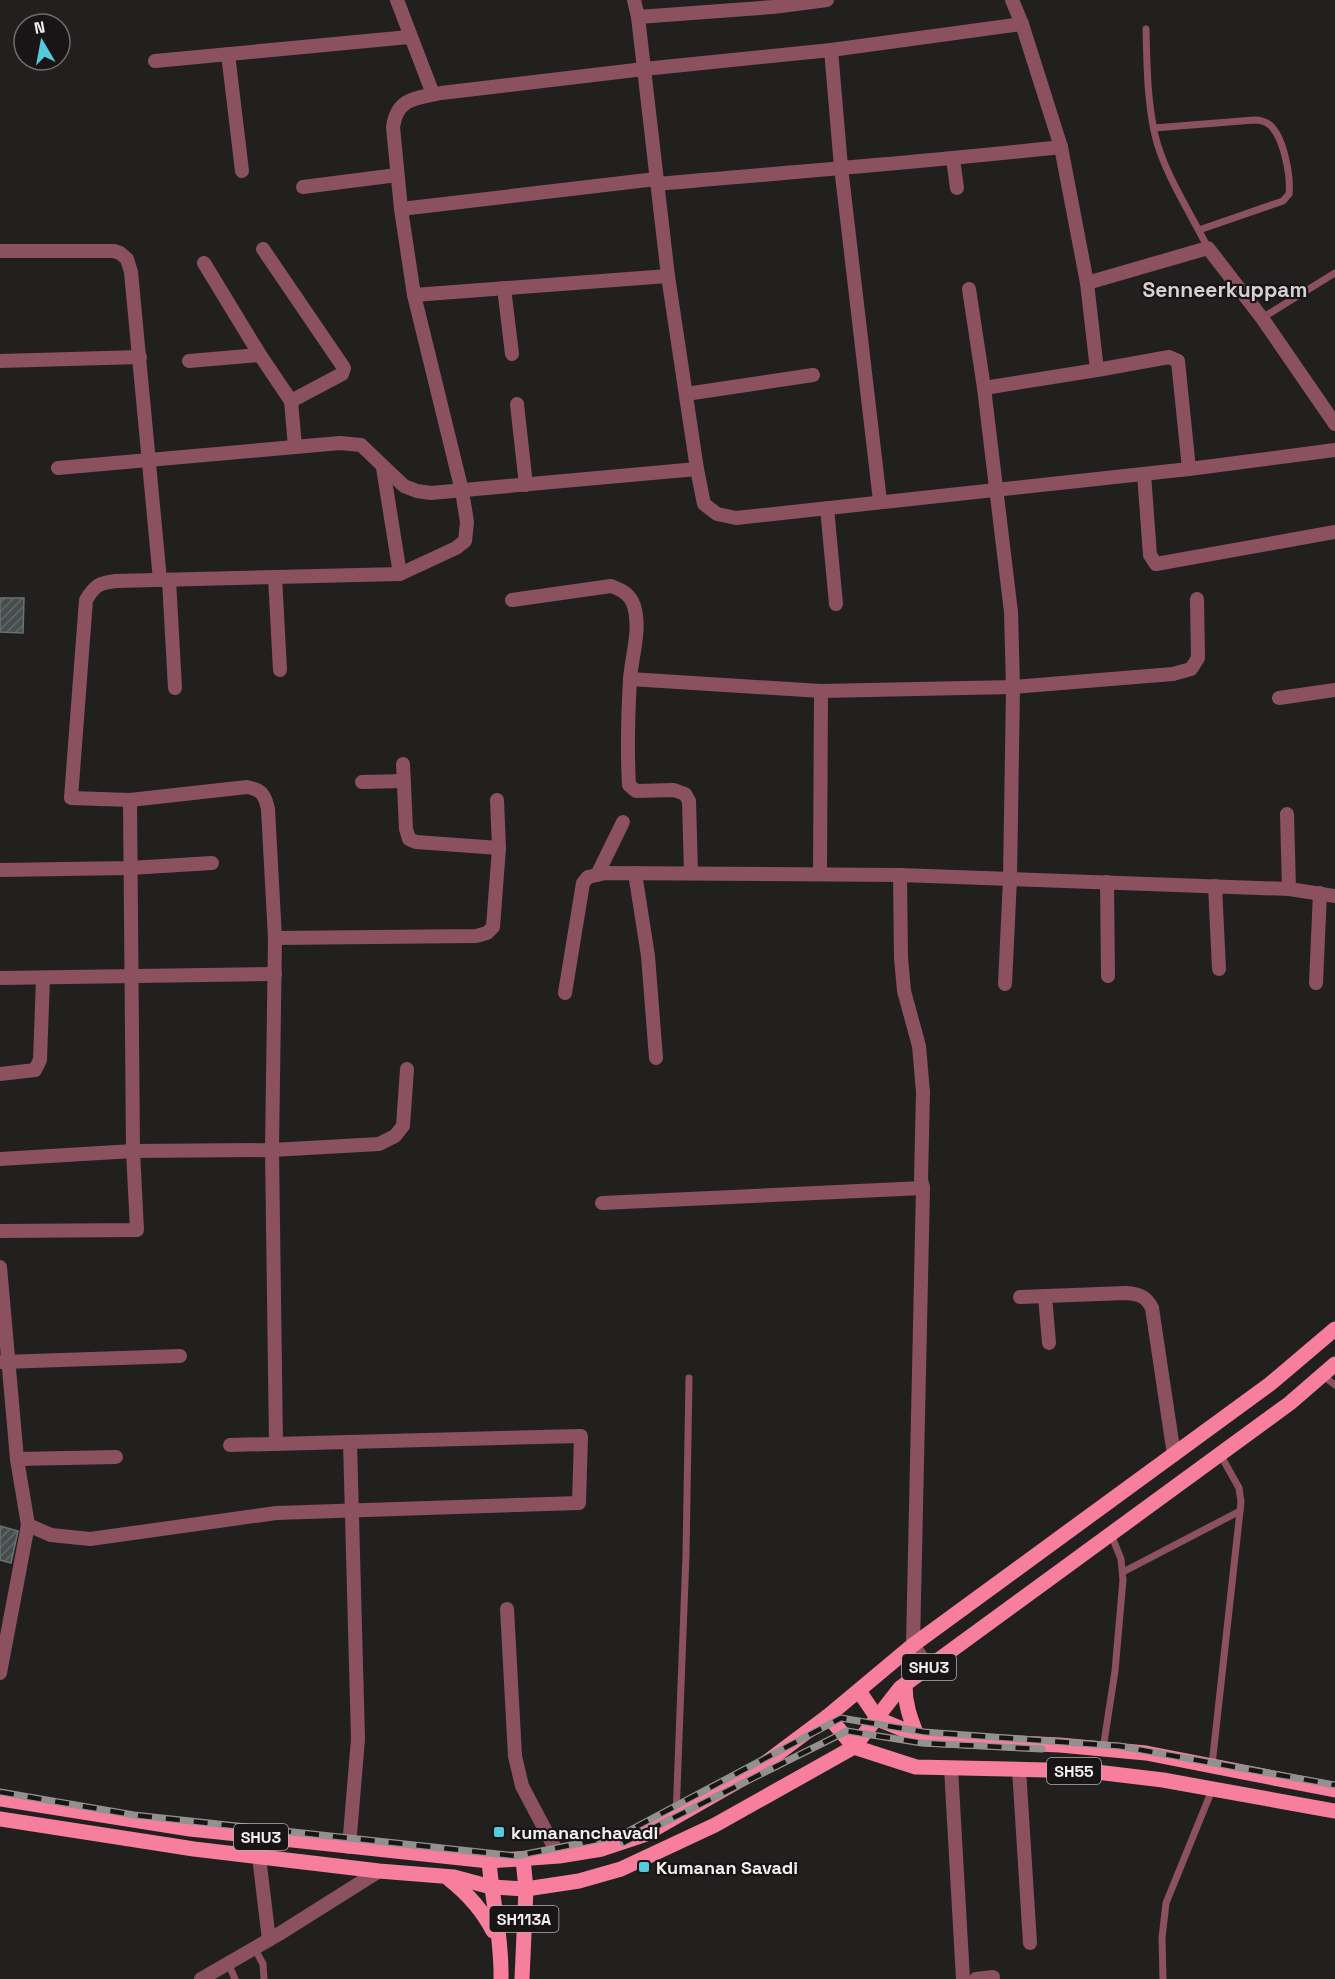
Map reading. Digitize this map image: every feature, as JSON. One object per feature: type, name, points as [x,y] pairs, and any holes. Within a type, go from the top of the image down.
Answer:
[{"type":"main road","name":"SHU3","points":[[0,1799],[180,1828],[489,1861],[560,1856],[602,1849],[644,1835],[749,1775],[828,1716],[913,1645],[1270,1384],[1335,1329]]},
{"type":"main road","name":"SHU3","points":[[0,1819],[194,1849],[379,1871],[446,1876],[491,1887],[526,1889],[579,1881],[621,1869],[714,1825],[854,1747],[900,1688],[1290,1402],[1335,1364]]},
{"type":"main road","points":[[905,1685],[908,1714],[917,1735]]},
{"type":"main road","points":[[859,1691],[878,1719]]},
{"type":"main road","points":[[828,1716],[854,1747]]},
{"type":"main road","name":"SH55","points":[[878,1719],[926,1739],[1060,1745],[1146,1753],[1335,1790]]},
{"type":"main road","name":"SH55","points":[[854,1747],[916,1767],[1088,1772],[1163,1780],[1335,1811]]},
{"type":"main road","name":"SH113A","points":[[522,1979],[526,1889],[523,1859]]},
{"type":"main road","name":"SH113A","points":[[489,1861],[500,1944],[501,1979]]},
{"type":"main road","points":[[446,1876],[485,1914],[500,1944]]},
{"type":"street","points":[[397,0],[409,37],[433,94]]},
{"type":"street","points":[[634,0],[638,17],[668,276],[697,469],[704,504],[717,514],[736,518],[1189,469],[1335,450]]},
{"type":"street","points":[[638,17],[827,0]]},
{"type":"street","points":[[1012,0],[1022,24],[1061,147],[1087,283],[1097,370]]},
{"type":"street","points":[[276,1444],[272,1150],[276,938],[268,810],[265,796],[259,790],[247,787],[130,800],[71,798],[86,600],[100,583],[400,574],[456,548],[465,541],[467,522],[462,491],[414,295],[401,209],[393,127],[394,115],[403,104],[415,98],[433,94],[831,50],[1022,24]]},
{"type":"street","points":[[155,61],[409,37]]},
{"type":"street","points":[[831,50],[841,167],[880,501]]},
{"type":"street","points":[[228,54],[242,171]]},
{"type":"street","points":[[401,209],[657,181],[952,159],[1061,147]]},
{"type":"street","points":[[952,159],[957,188]]},
{"type":"street","points":[[303,187],[398,175]]},
{"type":"street","points":[[1087,283],[1209,248],[1262,318],[1335,424]]},
{"type":"street","points":[[263,249],[344,368],[342,374],[291,401]]},
{"type":"street","points":[[0,251],[114,251],[127,259],[131,272],[149,461],[165,580],[175,688]]},
{"type":"street","points":[[204,263],[291,401],[295,447]]},
{"type":"street","points":[[414,295],[668,276]]},
{"type":"street","points":[[504,288],[512,354]]},
{"type":"street","points":[[969,289],[984,388],[1011,612],[1013,687],[1010,879],[1005,984]]},
{"type":"street","points":[[189,362],[260,355]]},
{"type":"street","points":[[0,361],[140,357]]},
{"type":"street","points":[[984,388],[1169,357],[1178,361],[1189,469]]},
{"type":"street","points":[[686,394],[813,375]]},
{"type":"street","points":[[518,404],[526,485]]},
{"type":"street","points":[[58,468],[340,443],[361,445],[404,486],[431,493],[697,469]]},
{"type":"street","points":[[383,468],[400,574]]},
{"type":"street","points":[[1144,474],[1150,555],[1156,564],[1335,532]]},
{"type":"street","points":[[827,507],[836,604]]},
{"type":"street","points":[[275,577],[280,670]]},
{"type":"street","points":[[512,600],[611,586],[624,590],[633,603],[637,621],[630,679],[629,785],[636,791],[674,790],[685,794],[689,801],[691,873]]},
{"type":"street","points":[[630,679],[821,691],[1013,687],[1173,674],[1191,669],[1198,658],[1197,599]]},
{"type":"street","points":[[1279,698],[1335,690]]},
{"type":"street","points":[[820,874],[821,691]]},
{"type":"street","points":[[403,764],[406,829],[409,839],[416,842],[499,848]]},
{"type":"street","points":[[362,782],[404,781]]},
{"type":"street","points":[[0,1231],[137,1230],[133,1151],[130,800]]},
{"type":"street","points":[[276,938],[476,936],[487,933],[493,927],[499,848],[497,800]]},
{"type":"street","points":[[1287,814],[1289,889]]},
{"type":"street","points":[[597,875],[623,822]]},
{"type":"street","points":[[0,870],[130,868],[212,863]]},
{"type":"street","points":[[565,993],[583,883],[588,877],[605,873],[900,875],[1289,889],[1335,896]]},
{"type":"street","points":[[635,873],[648,956],[656,1058]]},
{"type":"street","points":[[900,875],[901,958],[904,991],[919,1046],[923,1092],[913,1645],[928,1668]]},
{"type":"street","points":[[1107,882],[1108,976]]},
{"type":"street","points":[[1215,886],[1219,969]]},
{"type":"street","points":[[1316,983],[1320,893]]},
{"type":"street","points":[[0,978],[275,974]]},
{"type":"street","points":[[0,1074],[35,1070],[40,1060],[43,978]]},
{"type":"street","points":[[0,1159],[133,1151],[272,1150],[379,1143],[395,1136],[403,1126],[407,1070]]},
{"type":"street","points":[[602,1203],[923,1188]]},
{"type":"street","points":[[0,1267],[5,1362],[28,1526],[0,1673]]},
{"type":"street","points":[[1020,1297],[1126,1293],[1144,1297],[1149,1301],[1152,1308],[1174,1455]]},
{"type":"street","points":[[1045,1296],[1049,1343]]},
{"type":"street","points":[[5,1362],[180,1356]]},
{"type":"street","points":[[28,1526],[51,1535],[90,1539],[276,1513],[579,1503],[581,1436],[230,1445]]},
{"type":"street","points":[[349,1847],[358,1739],[350,1442]]},
{"type":"street","points":[[17,1459],[116,1457]]},
{"type":"street","points":[[507,1609],[514,1756],[522,1786],[560,1856]]},
{"type":"street","points":[[951,1768],[963,1979]]},
{"type":"street","points":[[1020,1769],[1030,1943]]},
{"type":"street","points":[[259,1857],[268,1941]]},
{"type":"street","points":[[201,1979],[268,1941],[379,1871]]},
{"type":"street","points":[[976,1979],[993,1977]]},
{"type":"lane","points":[[1146,29],[1149,99],[1155,137],[1169,170],[1209,248]]},
{"type":"lane","points":[[1154,128],[1263,120],[1280,138],[1290,181],[1289,194],[1283,201],[1199,230]]},
{"type":"lane","points":[[1262,318],[1335,273]]},
{"type":"lane","points":[[1322,1376],[1335,1385]]},
{"type":"lane","points":[[676,1816],[689,1378]]},
{"type":"lane","points":[[1212,1766],[1241,1502],[1239,1488],[1220,1454]]},
{"type":"lane","points":[[1123,1572],[1240,1511]]},
{"type":"lane","points":[[1103,1749],[1114,1671],[1123,1572],[1110,1534]]},
{"type":"lane","points":[[1163,1979],[1162,1938],[1166,1903],[1212,1789]]},
{"type":"lane","points":[[255,1948],[263,1964],[264,1979]]},
{"type":"lane","points":[[228,1964],[235,1979]]},
{"type":"building","points":[[0,598],[24,598],[23,633],[0,632]]},
{"type":"building","points":[[0,1526],[18,1531],[11,1563],[0,1560]]},
{"type":"railway","points":[[0,1792],[134,1815],[516,1856],[621,1835],[841,1718],[924,1732],[1119,1746],[1335,1785]]},
{"type":"railway","points":[[623,1843],[847,1731],[922,1743],[1042,1749]]},
{"type":"place","name":"kumananchavadi","points":[[499,1832]]},
{"type":"place","name":"Kumanan Savadi","points":[[644,1867]]},
{"type":"district","name":"Senneerkuppam","points":[[1225,289]]}]
